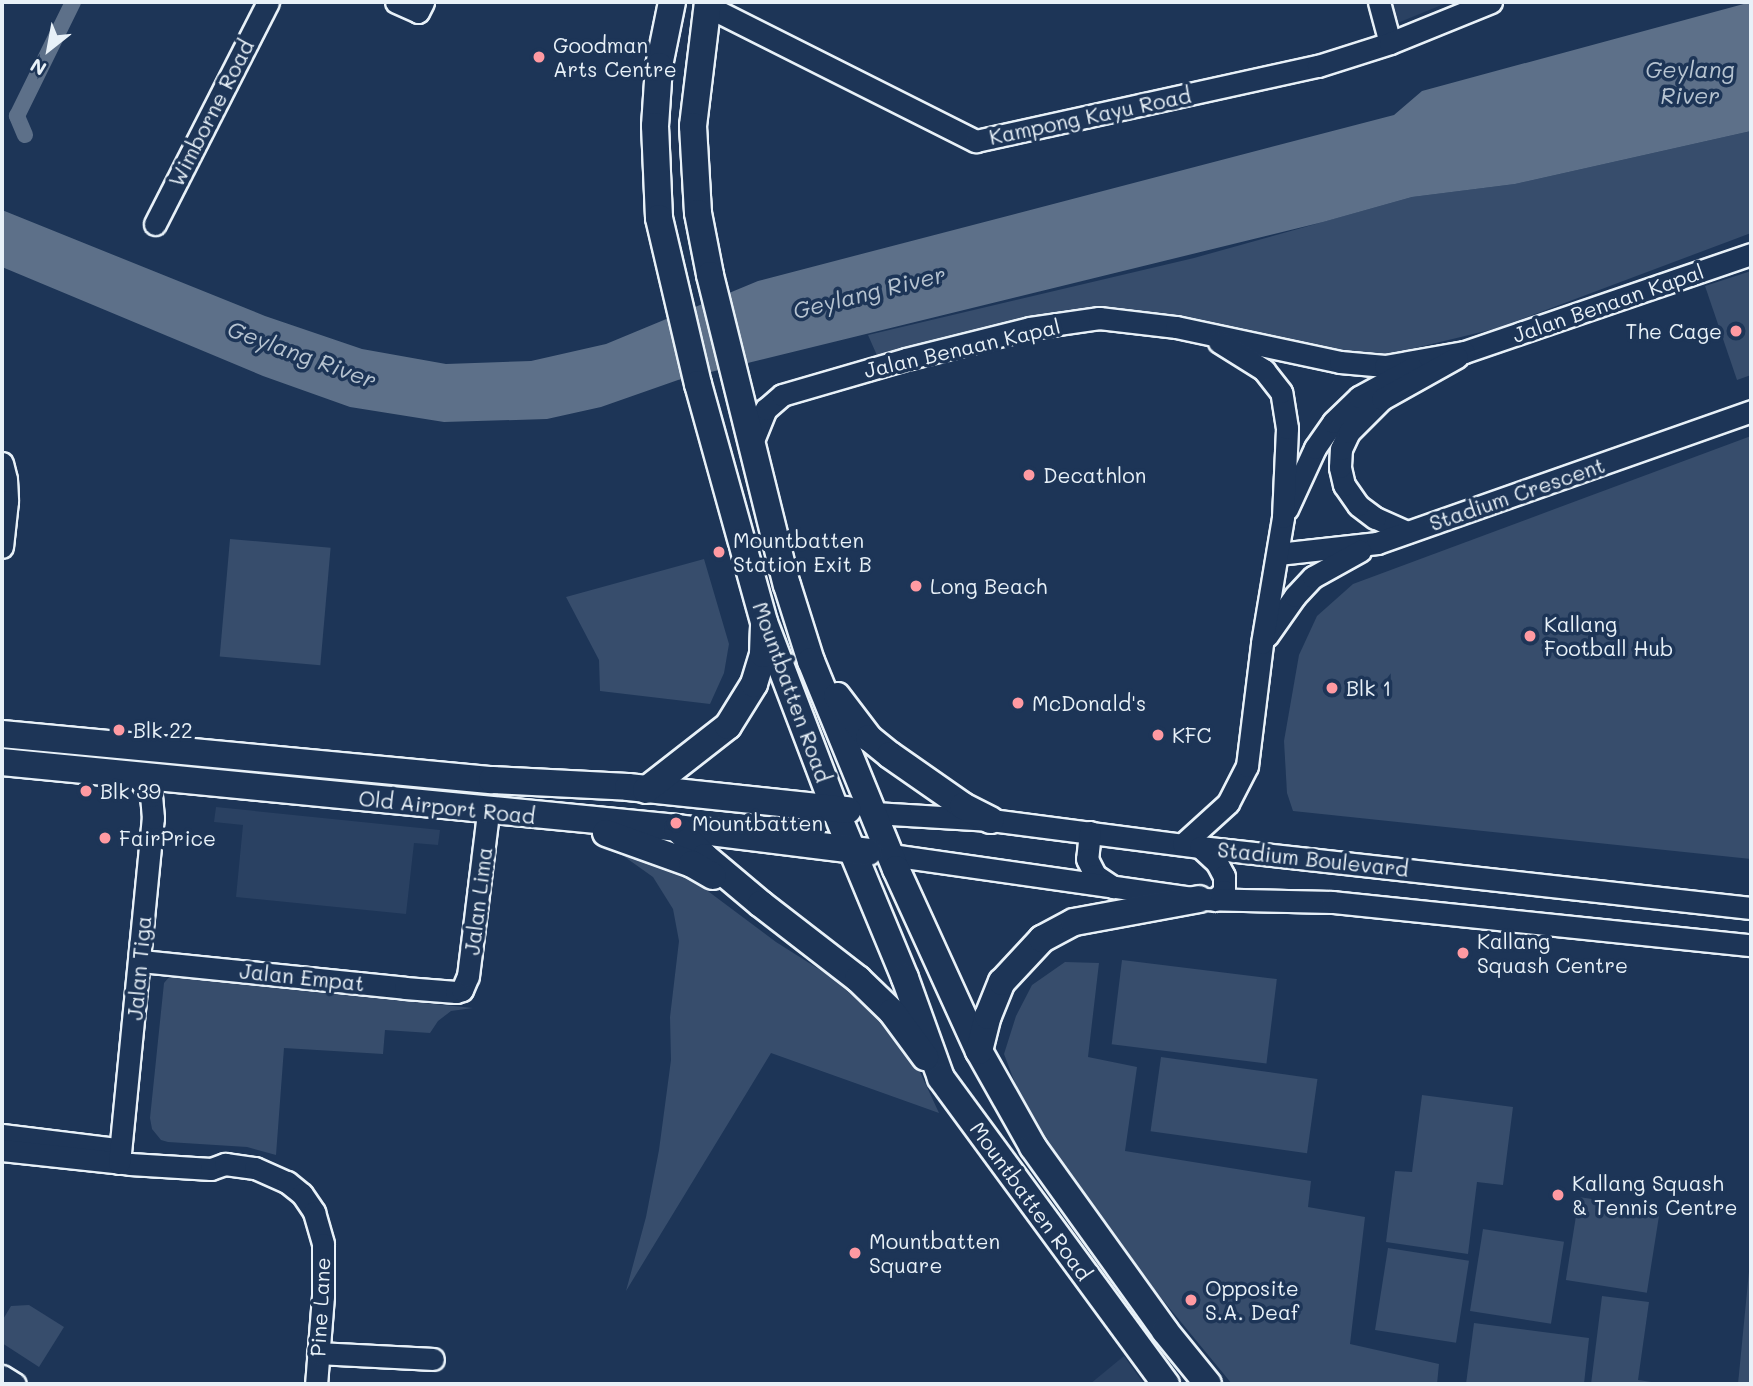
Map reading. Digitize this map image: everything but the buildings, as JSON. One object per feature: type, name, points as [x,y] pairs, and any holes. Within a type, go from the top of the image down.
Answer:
[{"type":"main road","name":"Mountbatten Road","points":[[672,2],[659,66],[655,126],[659,218],[698,384],[764,622],[941,1078],[1166,1384]]},
{"type":"main road","name":"Mountbatten Road","points":[[707,4],[693,126],[698,213],[710,275],[787,585],[811,661],[891,855],[979,1051],[1033,1147],[1165,1331],[1208,1384]]},
{"type":"main road","points":[[646,790],[728,726],[754,684],[764,654],[764,622]]},
{"type":"main road","points":[[811,661],[869,738],[953,799],[991,820]]},
{"type":"main road","name":"Old Airport Road","points":[[2,734],[467,778],[646,790],[874,813]]},
{"type":"main road","name":"Old Airport Road","points":[[2,762],[677,828],[891,855]]},
{"type":"main road","points":[[569,819],[692,864],[761,904]]},
{"type":"main road","points":[[677,828],[705,857],[761,904],[858,979],[892,1013],[941,1078]]},
{"type":"main road","points":[[979,1051],[988,1016],[1002,982],[1042,939],[1074,922],[1207,900]]},
{"type":"street","name":"Wimborne Road","points":[[155,224],[268,2]]},
{"type":"street","points":[[396,2],[418,12],[423,2]]},
{"type":"street","points":[[1379,2],[1390,43]]},
{"type":"street","name":"Kampong Kayu Road","points":[[707,4],[976,141],[1318,66],[1390,43],[1491,2]]},
{"type":"street","name":"Jalan Benaan Kapal","points":[[1283,517],[1315,448],[1345,409],[1404,370],[1751,254]]},
{"type":"street","name":"Jalan Benaan Kapal","points":[[752,443],[766,409],[782,395],[906,359],[1030,328],[1100,318],[1204,333],[1330,360],[1385,366],[1464,352]]},
{"type":"street","name":"Jalan Benaan Kapal","points":[[1204,333],[1255,362],[1281,392],[1287,428],[1283,517],[1262,643]]},
{"type":"street","points":[[1407,532],[1375,518],[1358,505],[1345,485],[1339,467],[1342,449],[1349,432],[1382,399],[1464,352]]},
{"type":"street","name":"Stadium Crescent","points":[[1278,554],[1377,543],[1751,411]]},
{"type":"street","points":[[2,463],[6,479],[2,547]]},
{"type":"street","points":[[1207,900],[1224,891],[1224,876],[1217,863],[1192,846],[1228,803],[1247,766],[1262,643],[1295,596],[1313,577],[1377,543]]},
{"type":"street","name":"Jalan Tiga","points":[[137,776],[152,796],[147,961]]},
{"type":"street","name":"Jalan Tiga","points":[[125,1157],[166,797],[177,780]]},
{"type":"street","name":"Jalan Lima","points":[[462,990],[468,976],[488,811]]},
{"type":"street","name":"Stadium Boulevard","points":[[874,813],[991,820],[1192,846],[1751,908]]},
{"type":"street","points":[[1090,832],[1086,852],[1091,869],[1115,888]]},
{"type":"street","name":"Stadium Boulevard","points":[[891,855],[1207,900],[1332,902],[1750,945]]},
{"type":"street","name":"Jalan Empat","points":[[147,961],[405,988],[462,990]]},
{"type":"street","name":"Pine Lane","points":[[2,1135],[125,1157]]},
{"type":"street","name":"Pine Lane","points":[[2,1150],[125,1157],[216,1157],[225,1164],[255,1168],[286,1182],[302,1194],[314,1212],[323,1244],[323,1296],[316,1384]]},
{"type":"street","points":[[318,1353],[433,1359]]},
{"type":"street","points":[[2,1376],[15,1384]]},
{"type":"shaded area","points":[[1388,2],[1449,2],[1395,24]]},
{"type":"shaded area","points":[[1751,131],[1751,233],[1498,328],[1378,357],[1113,307],[1067,310],[879,360],[868,335],[1194,258],[1412,197],[1515,184]]},
{"type":"shaded area","name":"The Cage","points":[[1751,271],[1751,375],[1737,380],[1705,286]]},
{"type":"shaded area","name":"Kallang Football Hub","points":[[1751,436],[1751,859],[1293,811],[1287,793],[1284,741],[1299,655],[1317,616],[1353,584]]},
{"type":"shaded area","points":[[230,539],[331,548],[320,665],[220,657]]},
{"type":"shaded area","points":[[704,559],[729,644],[724,673],[710,704],[600,691],[599,660],[566,597]]},
{"type":"shaded area","points":[[216,807],[440,830],[438,845],[414,843],[406,914],[236,897],[243,825],[214,822]]},
{"type":"shaded area","points":[[599,848],[628,851],[681,871],[776,942],[844,985],[883,1019],[913,1057],[939,1113],[771,1053],[626,1291],[646,1217],[659,1150],[671,1060],[670,1017],[679,941],[673,909],[653,877],[622,855]]},
{"type":"shaded area","points":[[1122,960],[1277,979],[1266,1063],[1112,1044]]},
{"type":"shaded area","points":[[1065,962],[1099,963],[1088,1057],[1137,1067],[1125,1151],[1311,1181],[1308,1207],[1365,1217],[1350,1344],[1439,1364],[1437,1384],[1232,1384],[1041,1152],[1004,1054],[1016,1016],[1032,985]]},
{"type":"shaded area","points":[[170,976],[473,1008],[451,1011],[438,1021],[430,1033],[385,1030],[383,1054],[284,1048],[276,1155],[247,1147],[168,1142],[161,1140],[152,1129],[150,1118],[164,983]]},
{"type":"shaded area","points":[[1161,1057],[1317,1079],[1307,1153],[1151,1131]]},
{"type":"shaded area","points":[[1422,1095],[1513,1107],[1503,1185],[1477,1182],[1468,1254],[1386,1242],[1395,1171],[1412,1172]]},
{"type":"shaded area","points":[[1579,1197],[1660,1210],[1647,1293],[1566,1280]]},
{"type":"shaded area","points":[[1483,1229],[1564,1242],[1551,1324],[1470,1311]]},
{"type":"shaded area","points":[[1388,1248],[1469,1261],[1456,1343],[1375,1330]]},
{"type":"shaded area","points":[[1751,1251],[1751,1384],[1738,1384]]},
{"type":"shaded area","points":[[1602,1296],[1649,1302],[1638,1380],[1665,1384],[1591,1384]]},
{"type":"shaded area","points":[[29,1305],[64,1327],[39,1367],[2,1343],[2,1321],[11,1306]]},
{"type":"shaded area","points":[[1474,1323],[1589,1338],[1584,1384],[1466,1384]]},
{"type":"shaded area","points":[[1124,1356],[1144,1384],[1090,1384]]},
{"type":"water","name":"Geylang River","points":[[1751,2],[1751,131],[1515,184],[1412,197],[1323,222],[678,380],[601,407],[547,419],[444,422],[350,407],[263,376],[2,267],[2,210],[265,316],[362,349],[446,364],[531,361],[606,344],[758,281],[1394,115],[1422,91]]},
{"type":"waterway","points":[[25,135],[17,116],[73,2]]},
{"type":"place","name":"Goodman Arts Centre","points":[[539,57]]},
{"type":"place","name":"The Cage","points":[[1736,331]]},
{"type":"place","name":"Decathlon","points":[[1029,475]]},
{"type":"place","name":"Mountbatten Station Exit B","points":[[719,552]]},
{"type":"place","name":"Long Beach","points":[[916,586]]},
{"type":"place","name":"Kallang Football Hub","points":[[1530,636]]},
{"type":"place","name":"Blk 1","points":[[1332,688]]},
{"type":"place","name":"McDonald's","points":[[1018,703]]},
{"type":"place","name":"Blk 22","points":[[119,730]]},
{"type":"place","name":"KFC","points":[[1158,735]]},
{"type":"place","name":"Blk 39","points":[[86,791]]},
{"type":"place","name":"Mountbatten","points":[[676,823]]},
{"type":"place","name":"FairPrice","points":[[105,838]]},
{"type":"place","name":"Kallang Squash Centre","points":[[1463,953]]},
{"type":"place","name":"Kallang Squash & Tennis Centre","points":[[1558,1195]]},
{"type":"place","name":"Mountbatten Square","points":[[855,1253]]},
{"type":"place","name":"Opposite S.A. Deaf","points":[[1191,1300]]}]
